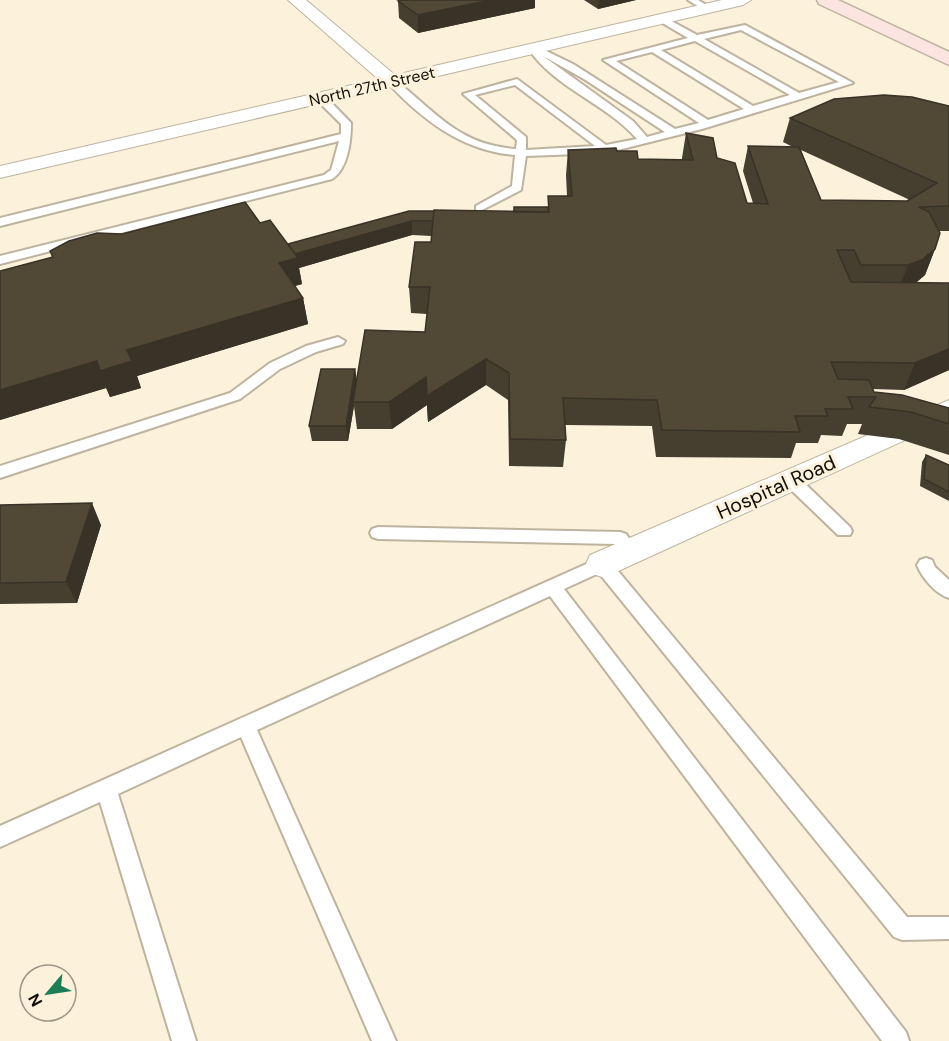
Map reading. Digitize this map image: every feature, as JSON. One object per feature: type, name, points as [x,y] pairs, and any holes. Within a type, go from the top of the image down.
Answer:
[{"type":"main road","points":[[825,0],[949,59]]},
{"type":"main road","points":[[854,0],[949,41]]},
{"type":"street","points":[[296,0],[391,81]]},
{"type":"street","name":"North 27th Street","points":[[0,172],[662,19],[700,4],[743,0]]},
{"type":"street","name":"Hospital Road","points":[[602,564],[949,409]]},
{"type":"lane","points":[[662,19],[798,96]]},
{"type":"lane","points":[[391,81],[454,135],[470,143],[493,150],[554,154],[606,150],[645,141],[848,82],[742,27],[608,60],[706,123]]},
{"type":"lane","points":[[533,48],[558,58],[645,118],[674,132]]},
{"type":"lane","points":[[533,48],[542,62],[629,123],[645,141]]},
{"type":"lane","points":[[654,49],[752,110]]},
{"type":"lane","points":[[480,208],[517,188],[522,139],[468,94],[517,82],[606,150]]},
{"type":"lane","points":[[0,260],[328,177],[336,171],[346,136],[346,123],[321,98]]},
{"type":"lane","points":[[0,222],[346,136]]},
{"type":"lane","points":[[0,472],[235,396],[275,366],[311,349],[338,341]]},
{"type":"lane","points":[[792,481],[844,531]]},
{"type":"lane","points":[[378,533],[620,538],[630,551]]},
{"type":"lane","points":[[0,837],[602,564],[902,929],[949,928]]},
{"type":"lane","points":[[926,565],[928,571],[949,591]]},
{"type":"lane","points":[[554,587],[897,1041]]},
{"type":"lane","points":[[245,725],[384,1041]]},
{"type":"lane","points":[[106,788],[184,1041]]},
{"type":"building","points":[[491,0],[418,15],[398,1]]},
{"type":"building","points":[[884,95],[912,97],[949,106],[949,206],[919,207],[929,212],[940,233],[935,249],[922,260],[908,265],[861,265],[854,250],[837,250],[851,282],[949,283],[949,349],[915,363],[831,362],[838,379],[869,380],[874,392],[902,395],[949,408],[949,424],[911,412],[869,407],[876,397],[848,397],[853,409],[825,409],[828,416],[795,416],[800,432],[662,430],[657,400],[563,398],[566,440],[510,439],[509,373],[486,359],[427,396],[426,377],[389,402],[353,402],[365,330],[425,332],[430,287],[409,287],[415,242],[431,242],[434,210],[549,212],[548,196],[572,196],[568,150],[616,148],[617,151],[637,151],[638,159],[693,160],[686,133],[713,138],[717,158],[735,163],[747,203],[768,204],[748,146],[799,147],[821,200],[907,201],[937,183],[790,118],[834,99]]},
{"type":"building","points":[[245,202],[260,223],[270,220],[298,258],[279,263],[303,298],[127,350],[132,361],[100,371],[97,361],[0,390],[0,271],[53,257],[50,251],[69,241],[97,233],[122,234]]},
{"type":"building","points":[[514,207],[548,207],[548,212],[514,212]]},
{"type":"building","points":[[409,211],[434,211],[433,221],[412,221],[295,254],[288,244]]},
{"type":"building","points":[[321,369],[355,369],[346,426],[309,426]]},
{"type":"building","points":[[926,455],[949,465],[949,492],[924,479]]},
{"type":"building","points":[[92,503],[66,582],[0,583],[0,505]]}]
